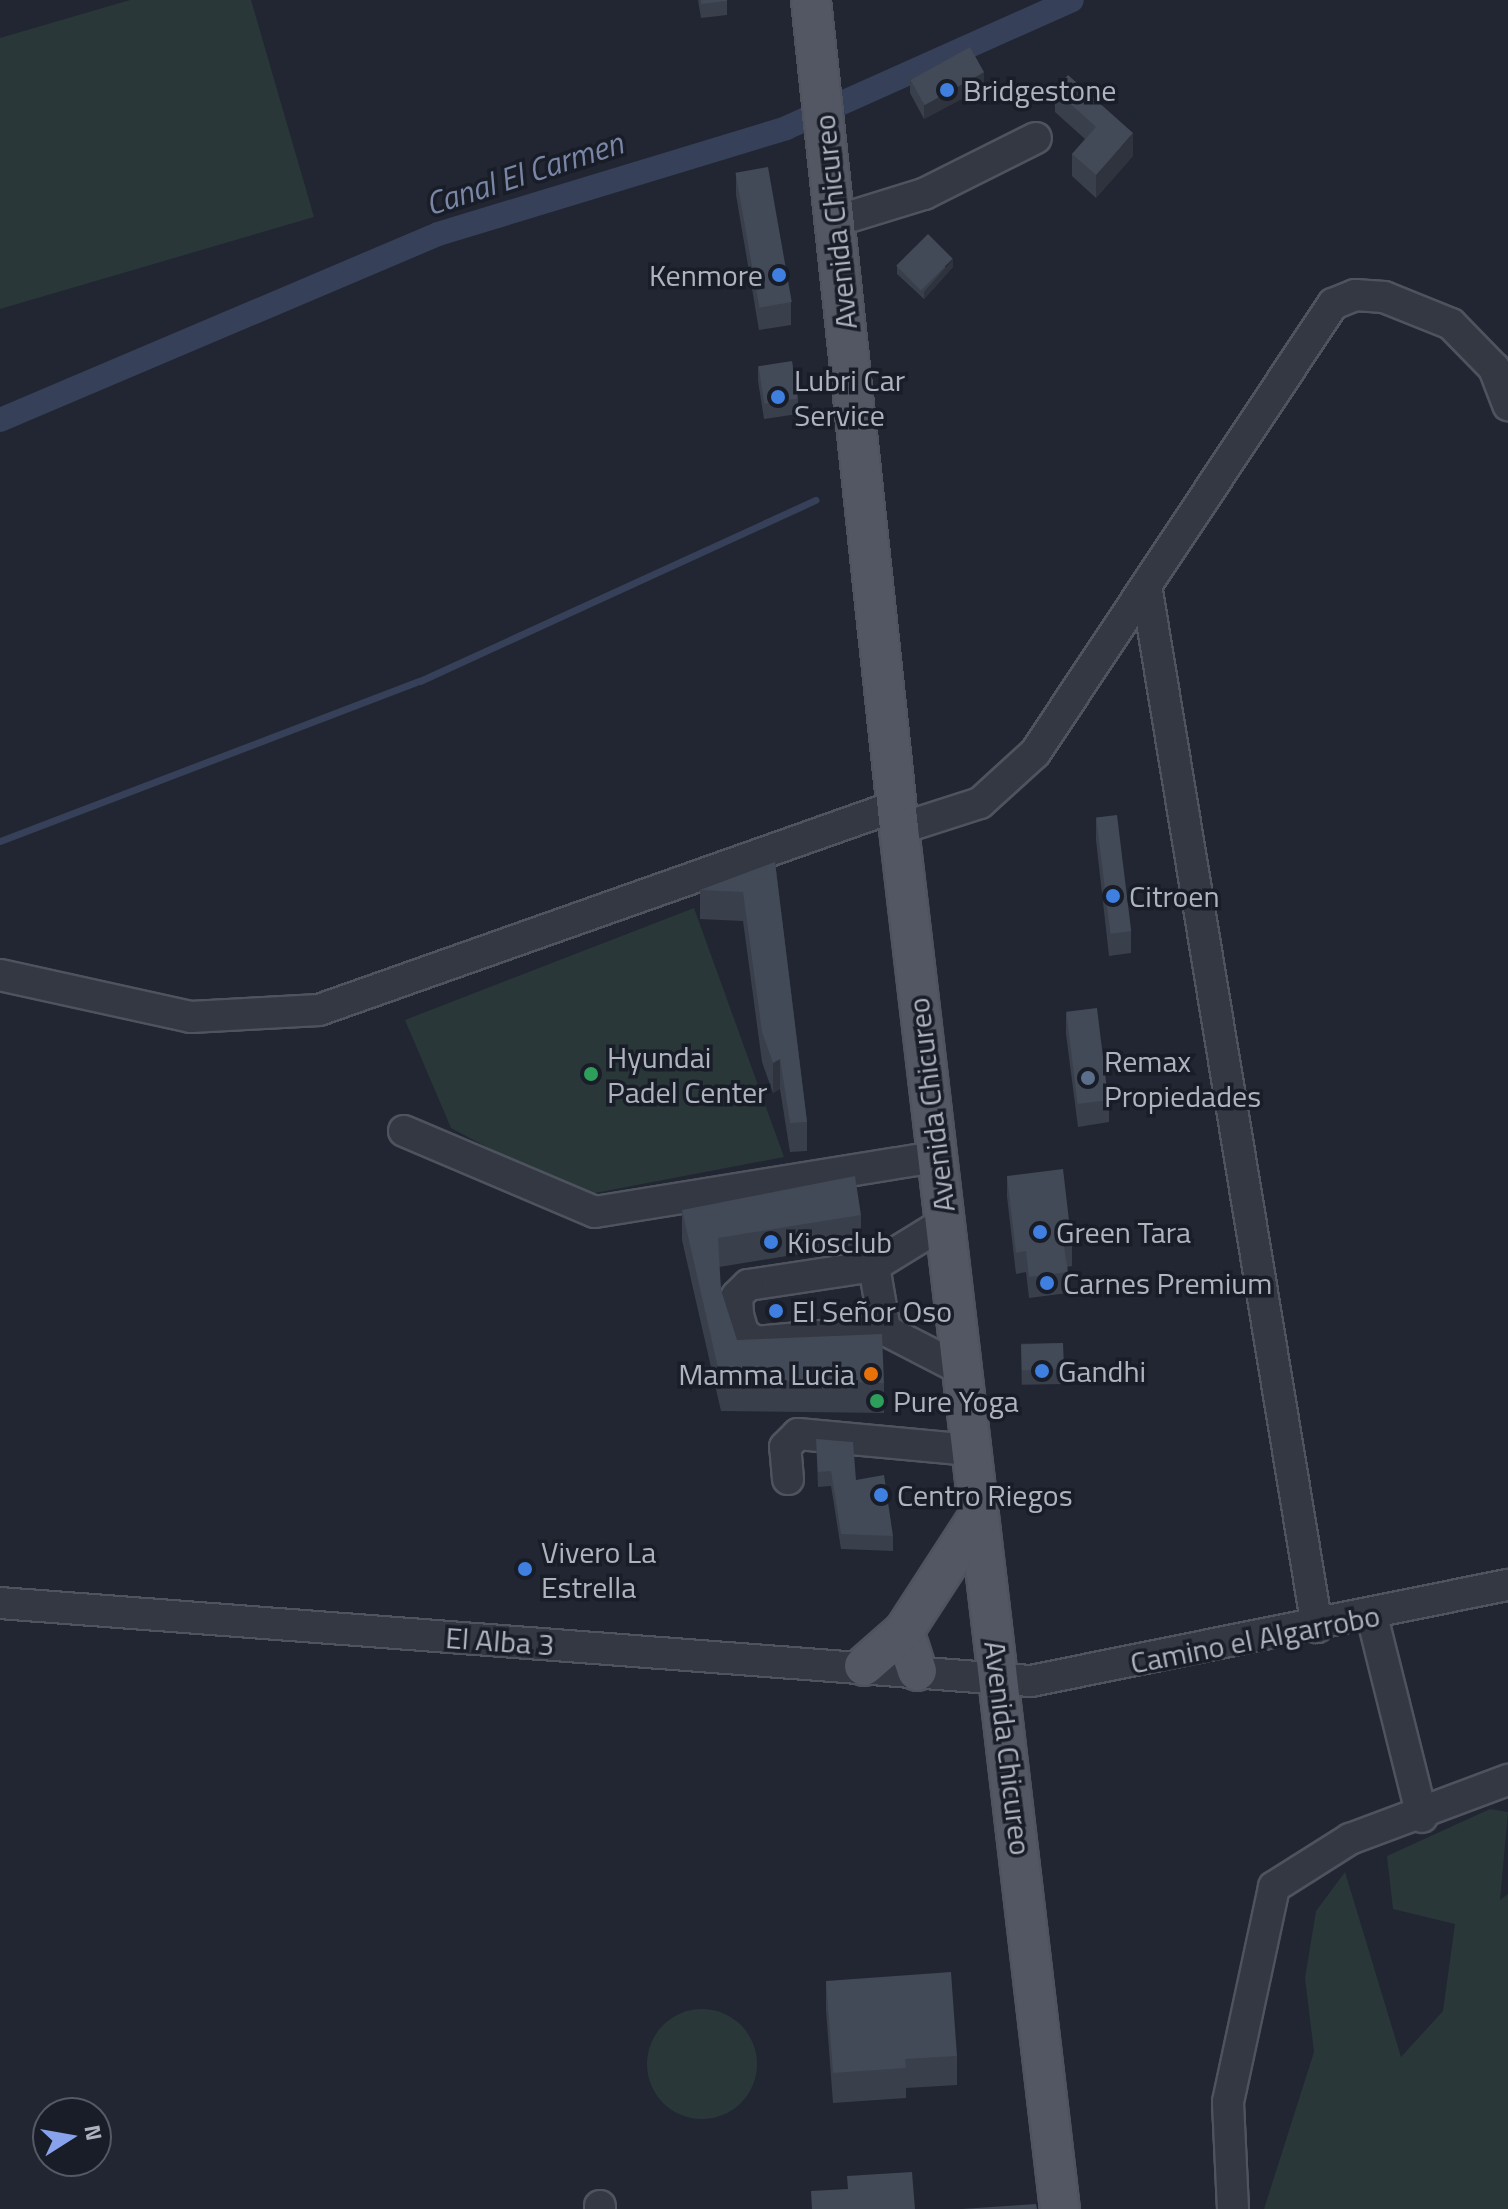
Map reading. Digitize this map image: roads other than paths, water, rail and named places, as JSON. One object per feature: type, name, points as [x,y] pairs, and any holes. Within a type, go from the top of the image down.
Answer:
[{"type":"main road","name":"Avenida Chicureo","points":[[811,0],[936,1157],[978,1517],[1001,1679],[1060,2209]]},
{"type":"main road","points":[[864,1666],[904,1631],[978,1517]]},
{"type":"main road","points":[[904,1631],[917,1671]]},
{"type":"street","points":[[836,221],[924,194],[1036,138]]},
{"type":"street","points":[[0,975],[191,1017],[319,1010],[898,818],[961,813],[1018,773],[1147,591],[1312,327],[1344,298],[1384,297],[1451,324],[1494,368],[1508,405]]},
{"type":"street","points":[[1147,591],[1317,1627]]},
{"type":"street","points":[[404,1131],[595,1212],[936,1157]]},
{"type":"street","points":[[944,1223],[874,1266],[748,1285],[737,1296],[738,1315],[743,1333],[756,1342],[885,1330],[961,1369]]},
{"type":"street","points":[[874,1266],[885,1330]]},
{"type":"street","points":[[788,1479],[785,1447],[798,1434],[970,1450]]},
{"type":"street","name":"Camino el Algarrobo","points":[[1001,1679],[1066,1677],[1372,1616],[1508,1585]]},
{"type":"street","name":"El Alba 3","points":[[0,1603],[864,1666],[1001,1679]]},
{"type":"street","points":[[1372,1616],[1422,1817]]},
{"type":"street","points":[[1233,2209],[1228,2102],[1274,1887],[1350,1839],[1422,1817],[1508,1780]]},
{"type":"waterway","name":"Canal El Carmen","points":[[0,420],[438,234],[786,128],[1072,0]]},
{"type":"waterway","points":[[0,841],[420,681],[816,500]]},
{"type":"place","name":"Bridgestone","points":[[947,90]]},
{"type":"place","name":"Kenmore","points":[[779,275]]},
{"type":"place","name":"Lubri Car Service","points":[[778,397]]},
{"type":"place","name":"Citroen","points":[[1113,896]]},
{"type":"place","name":"Hyundai Padel Center","points":[[591,1074]]},
{"type":"place","name":"Remax Propiedades","points":[[1088,1078]]},
{"type":"place","name":"Green Tara","points":[[1040,1232]]},
{"type":"place","name":"Kiosclub","points":[[771,1242]]},
{"type":"place","name":"Carnes Premium","points":[[1047,1283]]},
{"type":"place","name":"El Señor Oso","points":[[776,1311]]},
{"type":"place","name":"Gandhi","points":[[1042,1371]]},
{"type":"place","name":"Mamma Lucia","points":[[871,1374]]},
{"type":"place","name":"Pure Yoga","points":[[877,1401]]},
{"type":"place","name":"Centro Riegos","points":[[881,1495]]},
{"type":"place","name":"Vivero La Estrella","points":[[525,1569]]}]
